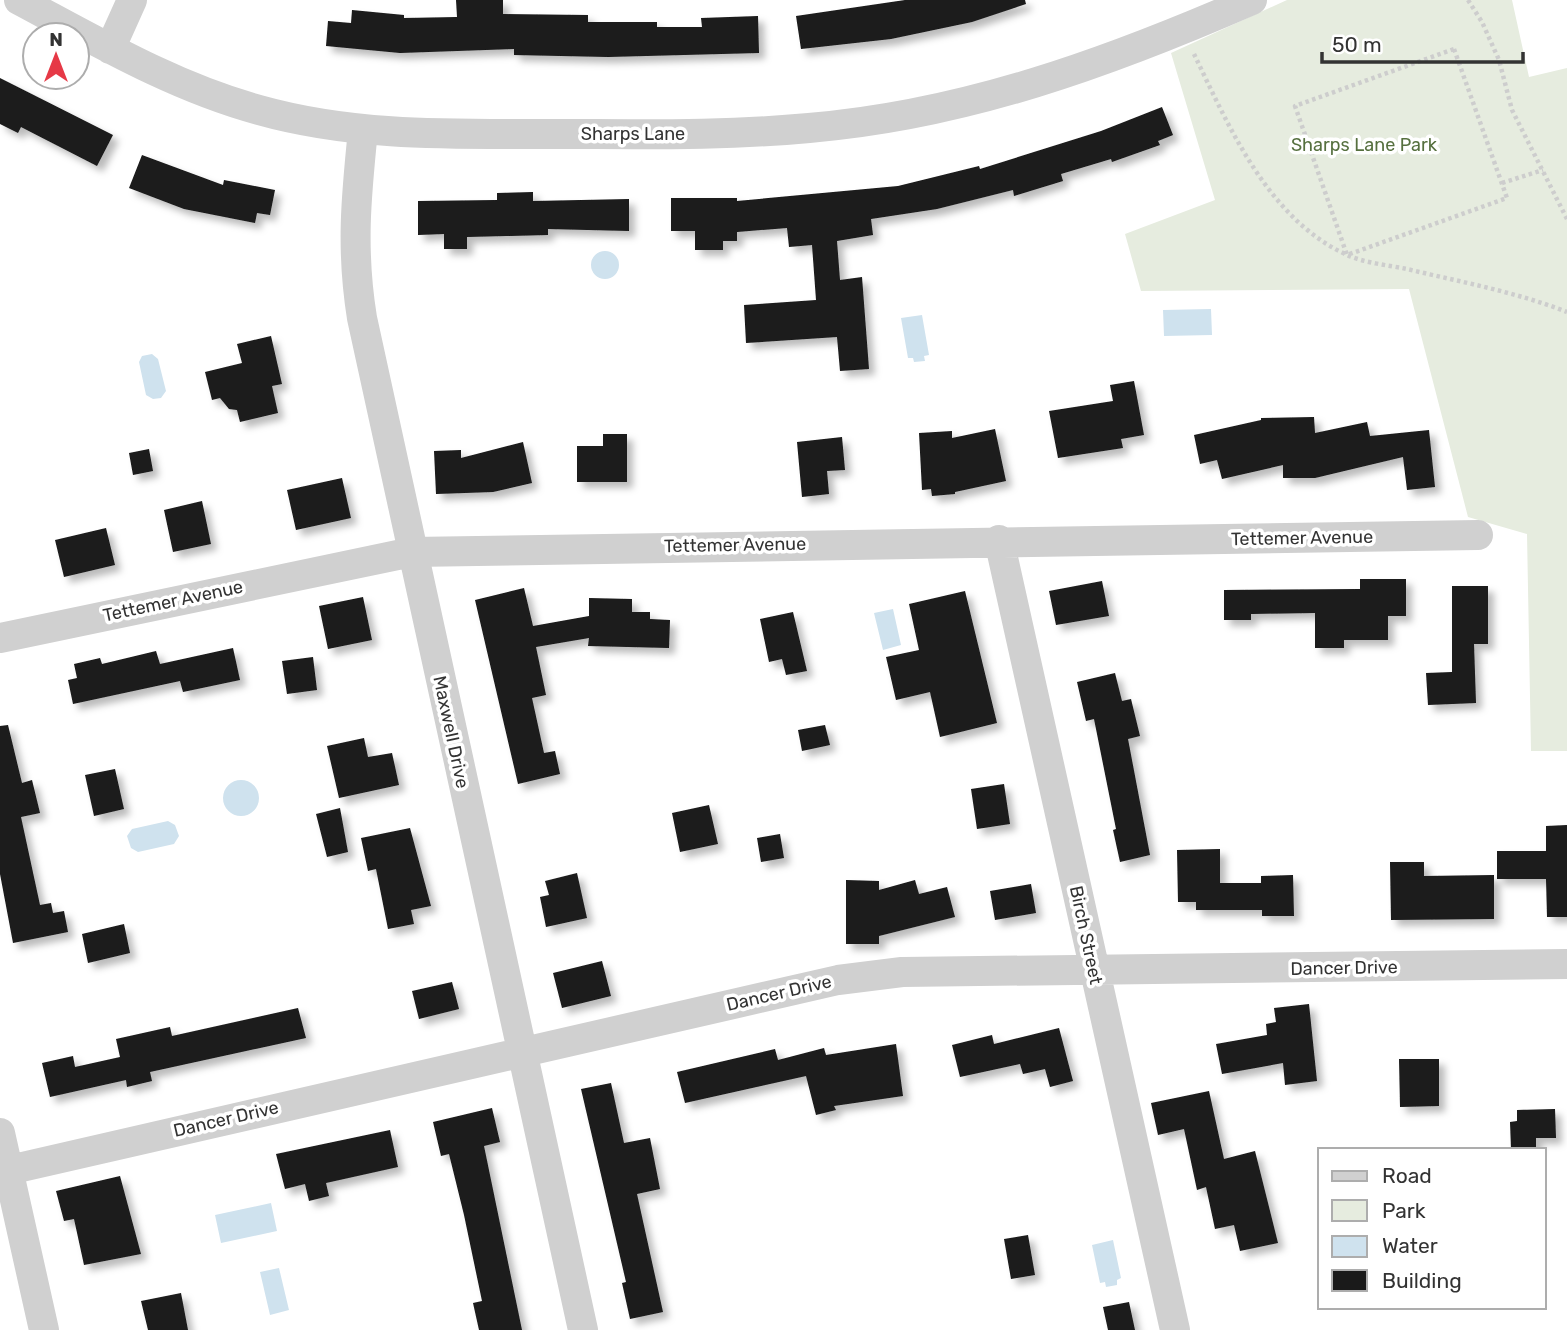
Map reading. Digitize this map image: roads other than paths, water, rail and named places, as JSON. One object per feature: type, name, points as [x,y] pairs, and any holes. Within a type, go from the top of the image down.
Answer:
[{"type":"street","name":"Sharps Lane","points":[[19,0],[189,86],[256,110],[363,130],[420,134],[725,134],[812,128],[899,116],[984,98],[1068,74],[1252,0]]},
{"type":"street","points":[[110,48],[132,0]]},
{"type":"street","name":"Maxwell Drive","points":[[363,130],[353,228],[355,276],[520,1052],[583,1330]]},
{"type":"street","name":"Tettemer Avenue","points":[[0,638],[412,552],[999,540],[1478,535]]},
{"type":"street","name":"Birch Street","points":[[999,540],[1175,1330]]},
{"type":"street","name":"Dancer Drive","points":[[9,1170],[838,980],[902,972],[1567,964]]},
{"type":"street","points":[[0,1133],[44,1330]]},
{"type":"water","points":[[605,251],[615,255],[619,265],[615,275],[605,279],[595,275],[591,265],[595,255]]},
{"type":"water","points":[[1211,309],[1212,335],[1164,336],[1163,310]]},
{"type":"water","points":[[922,315],[929,355],[924,356],[925,361],[914,362],[913,358],[908,358],[901,318]]},
{"type":"water","points":[[152,354],[158,359],[166,391],[161,398],[153,399],[146,395],[139,362],[142,356]]},
{"type":"water","points":[[893,609],[901,645],[883,650],[874,613]]},
{"type":"water","points":[[241,780],[253,786],[259,798],[253,810],[241,816],[229,810],[223,798],[229,786]]},
{"type":"water","points":[[168,821],[175,825],[179,836],[174,844],[138,852],[131,848],[127,836],[132,829]]},
{"type":"water","points":[[271,1203],[277,1231],[221,1243],[215,1215]]},
{"type":"water","points":[[1113,1240],[1121,1278],[1117,1280],[1117,1285],[1106,1287],[1105,1282],[1100,1283],[1092,1245]]},
{"type":"water","points":[[279,1268],[289,1310],[270,1315],[260,1272]]},
{"type":"park label","name":"Sharps Lane Park","points":[[1364,145]]}]
